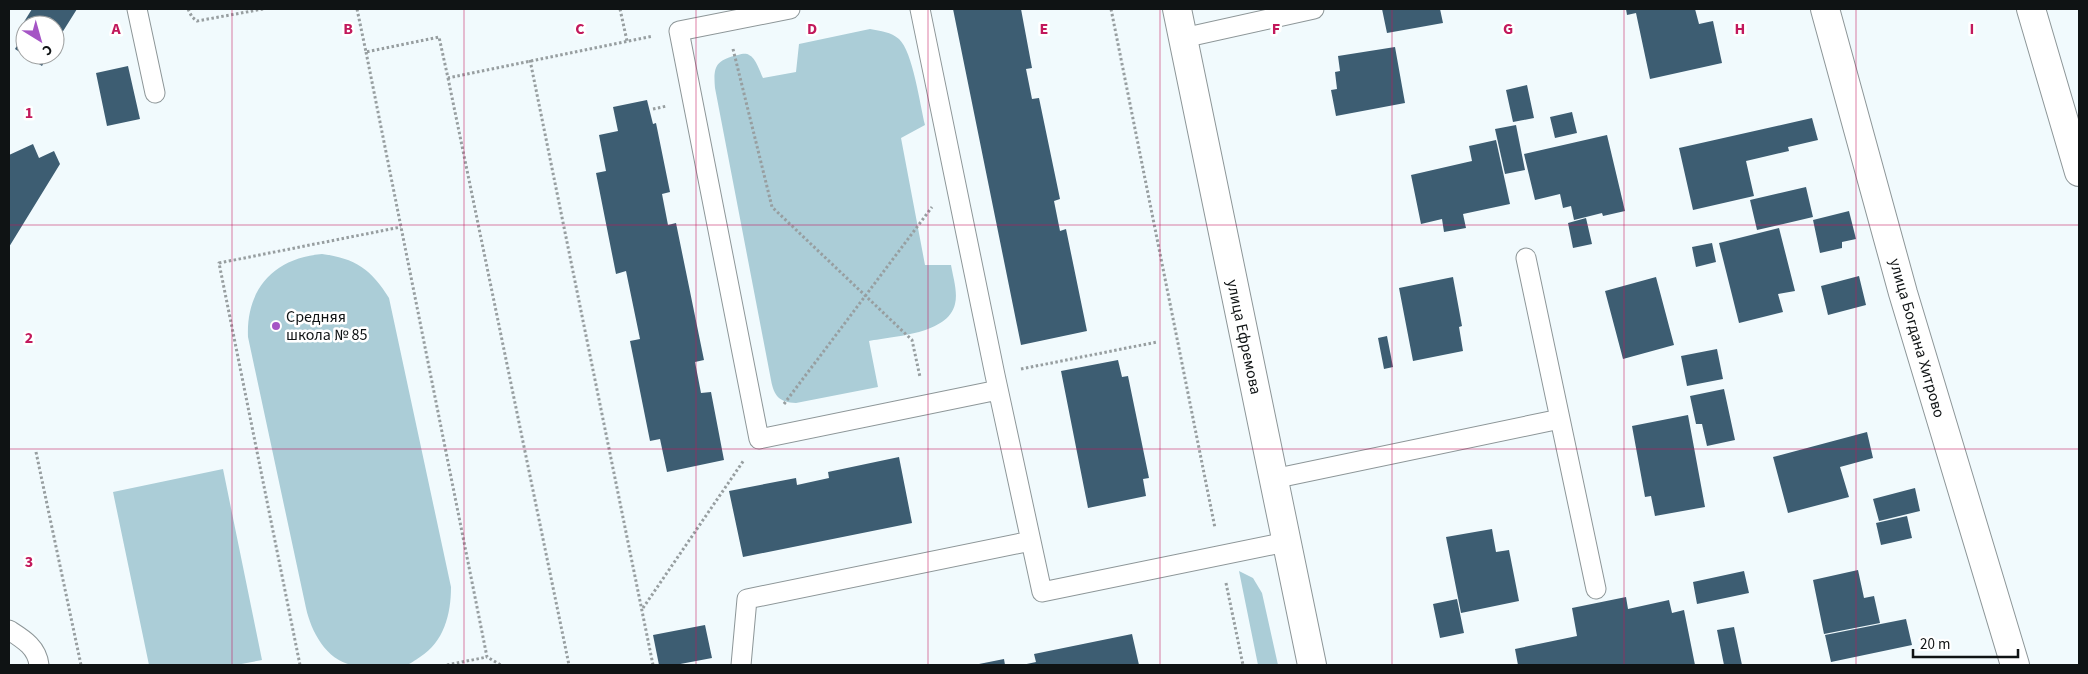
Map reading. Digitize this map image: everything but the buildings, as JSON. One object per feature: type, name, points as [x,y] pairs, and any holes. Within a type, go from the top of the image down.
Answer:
[{"type":"street","name":"улица Ефремова","points":[[1177,9],[1312,665]]},
{"type":"street","name":"улица Богдана Хитрово","points":[[1825,9],[1903,293],[2015,665]]},
{"type":"street","points":[[2031,9],[2079,172]]},
{"type":"lane","points":[[137,9],[156,93]]},
{"type":"lane","points":[[790,9],[679,31],[758,439],[926,404],[996,382]]},
{"type":"lane","points":[[920,9],[996,382],[1042,592],[1286,542]]},
{"type":"lane","points":[[1183,38],[1314,9]]},
{"type":"lane","points":[[1526,258],[1596,589]]},
{"type":"lane","points":[[1273,479],[1560,419]]},
{"type":"lane","points":[[741,665],[747,599],[1031,541]]},
{"type":"lane","points":[[9,630],[24,640],[34,650],[39,665]]},
{"type":"path","points":[[188,9],[192,17],[198,21],[263,9]]},
{"type":"path","points":[[357,9],[487,658]]},
{"type":"path","points":[[620,9],[627,41]]},
{"type":"path","points":[[1111,9],[1243,665]]},
{"type":"path","points":[[726,22],[772,207],[912,340],[926,404]]},
{"type":"path","points":[[448,78],[679,31]]},
{"type":"path","points":[[366,52],[439,37],[569,665]]},
{"type":"path","points":[[530,60],[653,665]]},
{"type":"path","points":[[642,608],[758,439],[954,178]]},
{"type":"path","points":[[300,665],[219,263],[401,227]]},
{"type":"path","points":[[996,382],[1157,342]]},
{"type":"path","points":[[36,452],[82,665]]},
{"type":"path","points":[[447,665],[487,658],[501,665]]},
{"type":"shaded area","points":[[870,29],[889,33],[899,39],[904,46],[912,67],[925,125],[901,138],[925,265],[951,265],[956,290],[955,304],[950,314],[932,328],[906,335],[869,341],[878,387],[796,403],[785,401],[778,397],[772,386],[715,88],[716,69],[717,65],[725,59],[745,54],[754,59],[763,78],[796,72],[799,44]]},
{"type":"shaded area","points":[[322,254],[344,259],[362,267],[383,288],[389,298],[451,587],[448,617],[435,644],[413,662],[406,665],[358,666],[343,662],[327,651],[316,635],[308,617],[248,337],[252,304],[266,279],[277,269],[290,262]]},
{"type":"shaded area","points":[[223,469],[262,660],[236,665],[149,665],[113,492]]},
{"type":"shaded area","points":[[1239,571],[1253,578],[1262,593],[1278,665],[1258,665]]},
{"type":"place","name":"Средняя школа № 85","points":[[276,326]]}]
